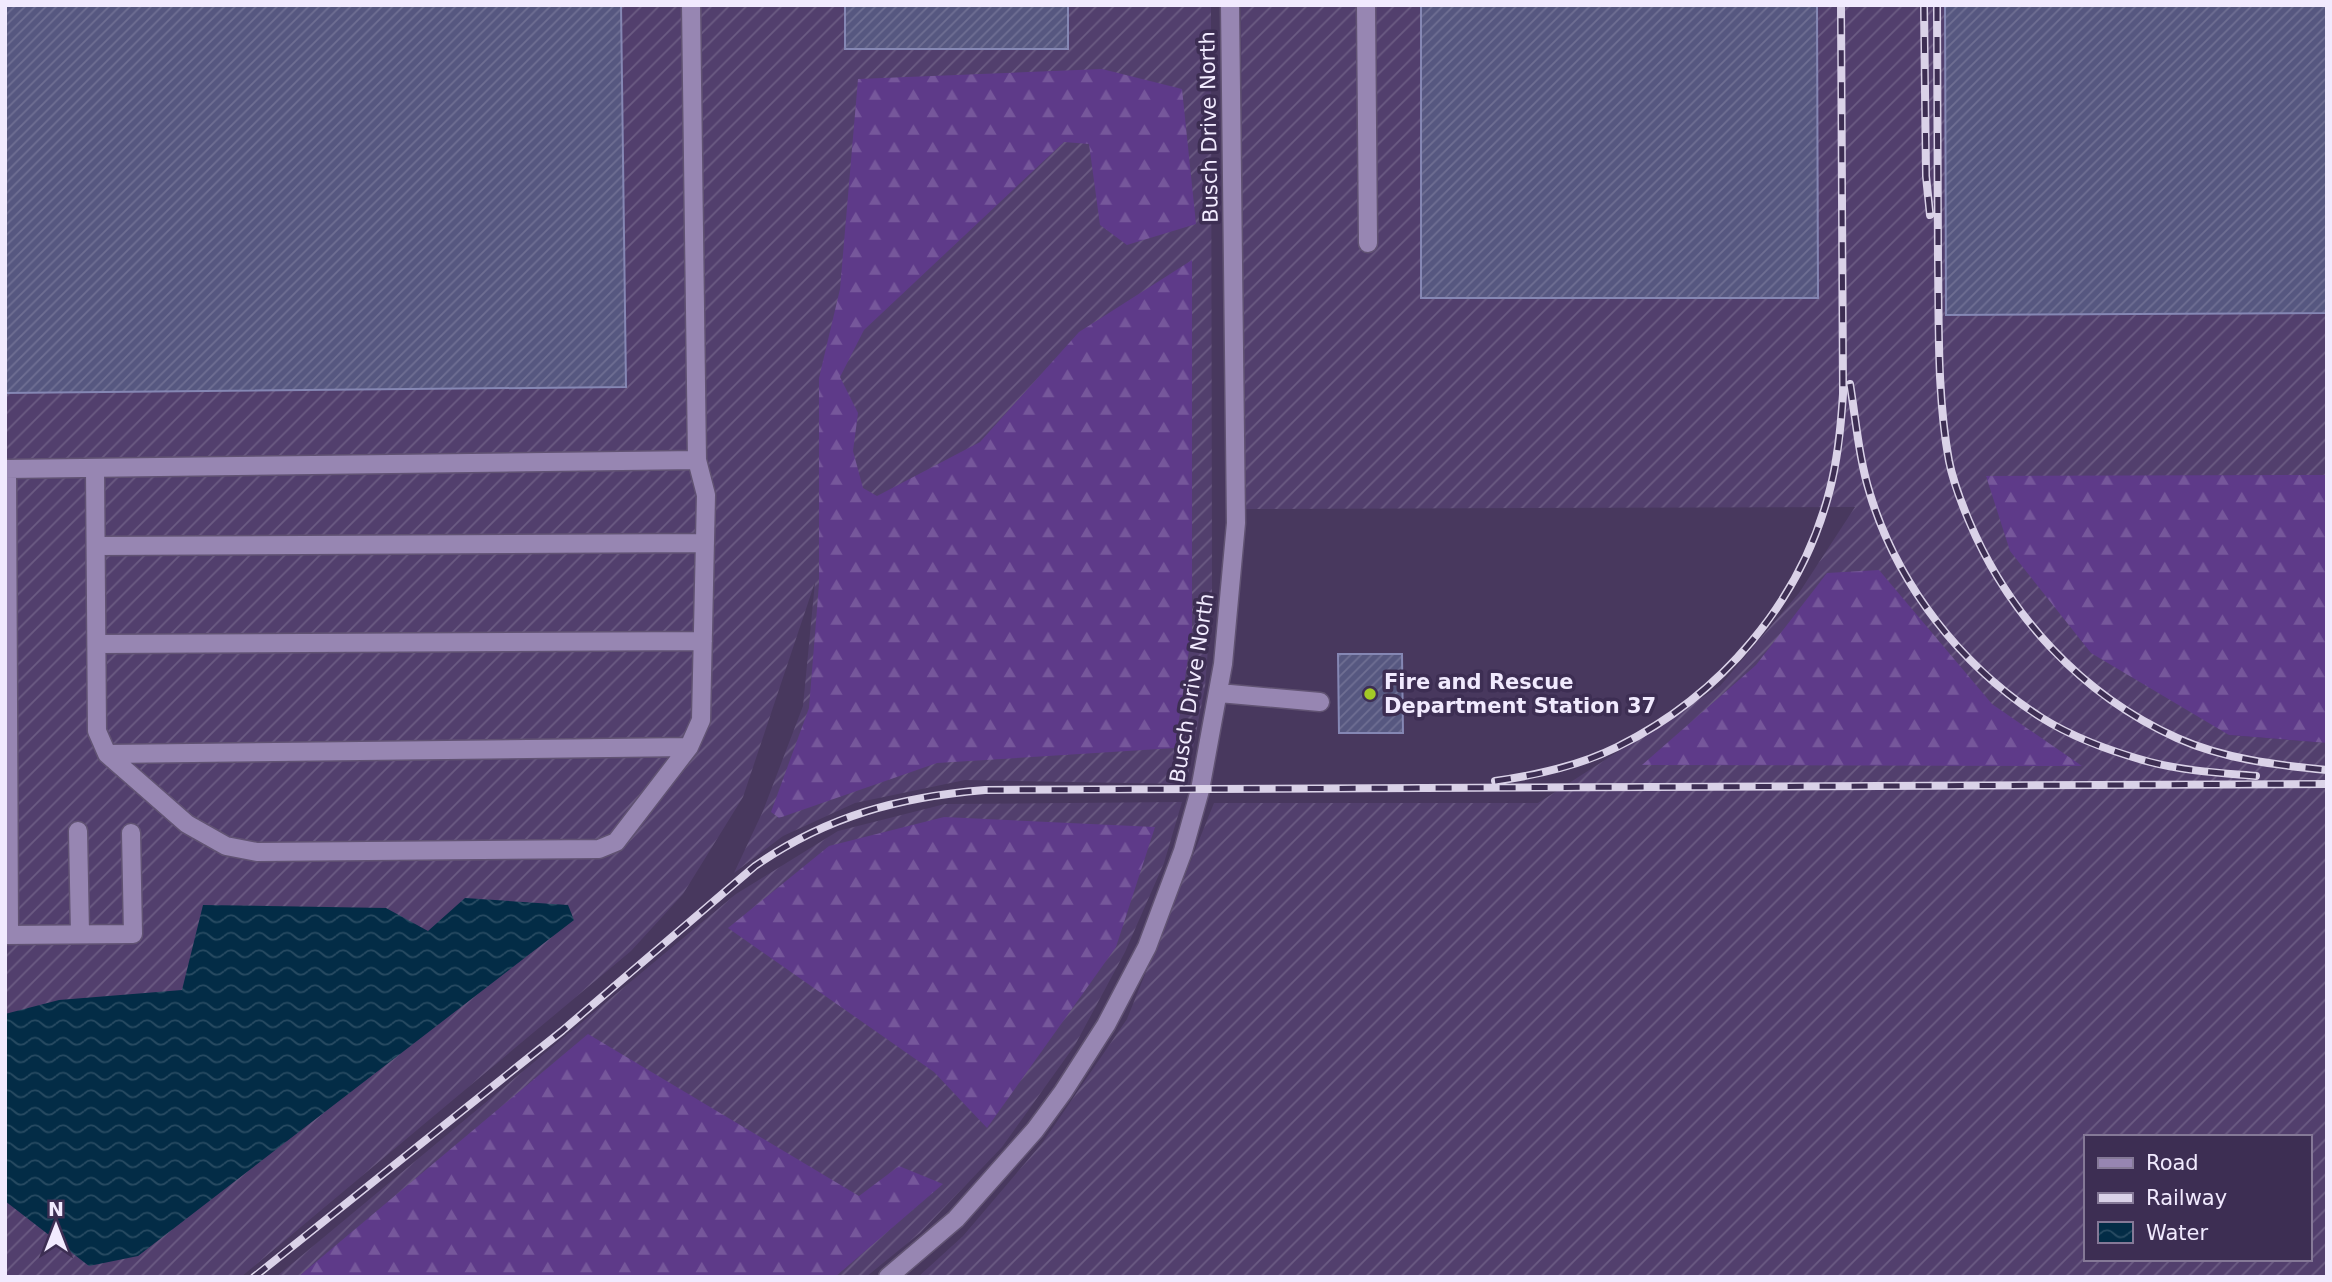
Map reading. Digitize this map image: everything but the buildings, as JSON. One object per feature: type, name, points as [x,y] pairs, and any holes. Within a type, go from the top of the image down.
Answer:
[{"type":"street","points":[[95,468],[97,731],[107,754],[187,824],[226,846],[257,852],[599,849],[616,842],[689,747],[701,720],[706,495],[697,460],[691,5]]},
{"type":"street","name":"Busch Drive North","points":[[888,1277],[956,1219],[1035,1130],[1106,1025],[1147,947],[1183,851],[1200,790],[1219,693],[1236,523],[1230,5]]},
{"type":"street","points":[[1366,5],[1368,243]]},
{"type":"street","points":[[131,833],[133,934],[7,934],[6,469],[697,460]]},
{"type":"street","points":[[96,546],[705,543]]},
{"type":"street","points":[[97,644],[703,641]]},
{"type":"street","points":[[1219,693],[1320,702]]},
{"type":"street","points":[[107,754],[689,747]]},
{"type":"street","points":[[78,831],[80,934]]},
{"type":"shaded area","points":[[5,5],[1211,5],[1212,597],[1205,687],[1186,784],[965,780],[855,803],[783,836],[734,873],[763,811],[803,706],[815,582],[743,797],[683,894],[631,951],[241,1277],[5,1277]]},
{"type":"shaded area","points":[[1241,5],[2327,5],[2327,475],[1986,477],[2229,735],[2327,743],[2327,1277],[918,1277],[963,1236],[1043,1142],[1127,1019],[1214,803],[1538,803],[1720,686],[1799,593],[1855,507],[1244,509]]},
{"type":"shaded area","points":[[1182,802],[1164,863],[1125,952],[1075,1045],[1002,1147],[920,1233],[866,1277],[276,1277],[736,894],[838,831],[945,804]]},
{"type":"green space","points":[[1102,69],[1182,89],[1196,224],[1127,245],[1100,225],[1089,144],[1064,142],[864,330],[840,377],[858,413],[853,451],[863,488],[877,496],[980,442],[1079,332],[1192,260],[1192,629],[1175,748],[937,763],[779,818],[771,812],[809,708],[819,584],[819,378],[840,289],[858,79]]},
{"type":"green space","points":[[2327,475],[2327,743],[2229,735],[2091,653],[2010,551],[1986,476]]},
{"type":"green space","points":[[1879,570],[1992,704],[2082,766],[1642,765],[1756,665],[1827,573]]},
{"type":"green space","points":[[944,817],[1155,827],[1116,947],[987,1128],[934,1072],[728,928],[829,846]]},
{"type":"green space","points":[[588,1034],[859,1196],[899,1166],[943,1184],[835,1277],[298,1277]]},
{"type":"water","points":[[465,898],[568,905],[574,920],[138,1256],[89,1266],[5,1201],[5,1014],[59,1000],[182,990],[203,905],[386,908],[428,931]]},
{"type":"railway","points":[[1495,781],[1558,769],[1603,754],[1655,726],[1690,701],[1723,672],[1752,641],[1778,606],[1800,569],[1817,530],[1830,489],[1843,394],[1841,5]]},
{"type":"railway","points":[[1924,5],[1926,176],[1930,215]]},
{"type":"railway","points":[[1937,5],[1942,411],[1953,476],[1966,514],[1986,556],[2005,589],[2052,649],[2110,699],[2142,720],[2177,738],[2213,751],[2270,763],[2327,770]]},
{"type":"railway","points":[[1850,384],[1858,440],[1870,494],[1897,561],[1937,621],[1985,674],[2042,718],[2094,744],[2163,765],[2256,776]]},
{"type":"railway","points":[[254,1277],[562,1031],[755,866],[809,834],[893,804],[985,790],[2327,784]]},
{"type":"place","name":"Fire and Rescue Department Station 37","points":[[1370,694]]}]
